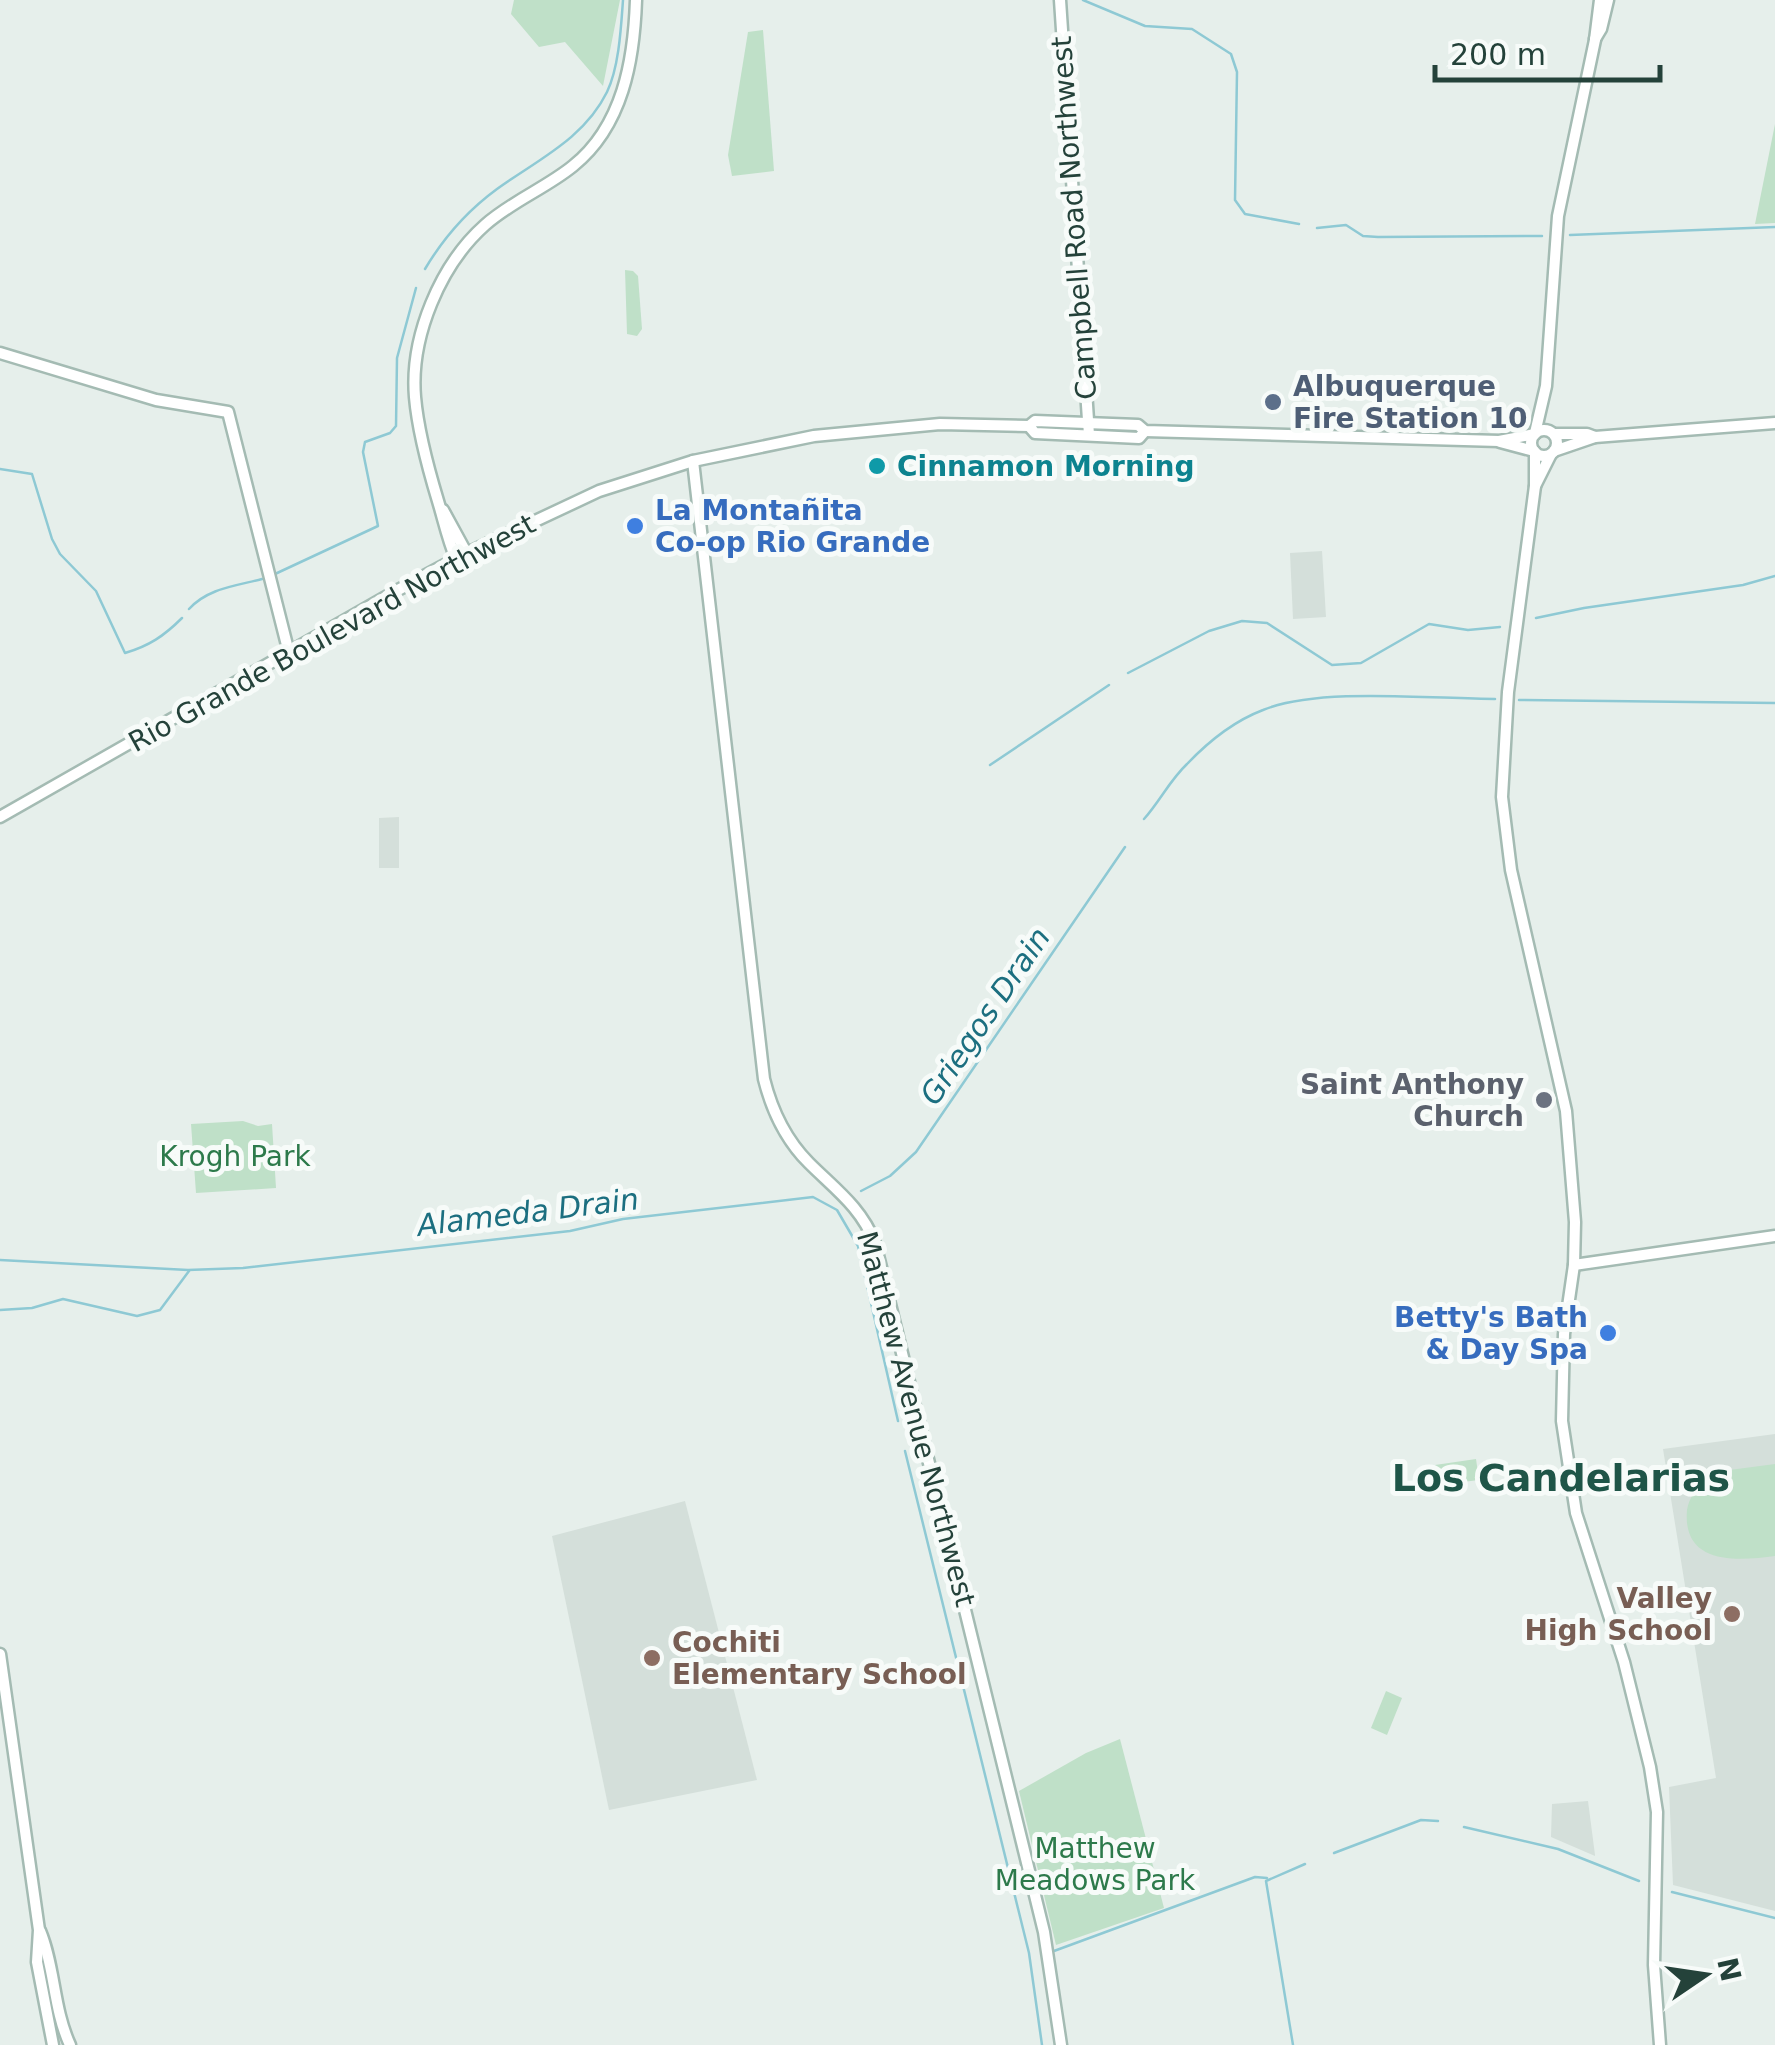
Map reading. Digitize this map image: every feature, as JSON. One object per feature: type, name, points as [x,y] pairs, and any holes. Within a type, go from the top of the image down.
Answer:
[{"type":"main road","points":[[461,557],[440,506],[415,400],[420,345],[435,296],[455,261],[481,228],[514,202],[572,168],[594,145],[618,106],[632,52],[636,0]]},
{"type":"main road","name":"Campbell Road Northwest","points":[[1060,0],[1088,430]]},
{"type":"main road","points":[[1600,0],[1557,224],[1545,389],[1531,444],[1534,486],[1511,667],[1502,796],[1511,870],[1566,1111],[1574,1209],[1574,1265],[1562,1370],[1568,1472],[1576,1512],[1629,1681],[1650,1767],[1658,1839],[1654,1913],[1660,2045]]},
{"type":"main road","points":[[1595,40],[1602,30],[1608,0]]},
{"type":"main road","points":[[0,353],[156,400],[228,412],[289,653]]},
{"type":"main road","points":[[1534,486],[1557,445],[1545,389]]},
{"type":"main road","points":[[1499,441],[1544,456],[1595,438],[1775,423]]},
{"type":"main road","name":"Rio Grande Boulevard Northwest","points":[[0,817],[461,557],[599,491],[693,461],[780,441],[864,429],[940,424],[1029,426],[1034,433],[1088,430],[1139,438],[1145,431],[1499,441]]},
{"type":"main road","points":[[1499,441],[1542,430],[1595,438]]},
{"type":"main road","name":"Matthew Avenue Northwest","points":[[693,461],[764,1079],[774,1112],[789,1140],[854,1205],[875,1243],[1044,1932],[1062,2045]]},
{"type":"main road","points":[[1574,1265],[1775,1236]]},
{"type":"main road","points":[[0,1654],[40,1930],[50,1955],[60,2021],[70,2045]]},
{"type":"main road","points":[[40,1930],[36,1962],[52,2045]]},
{"type":"shaded area","points":[[1322,551],[1326,617],[1293,619],[1290,553]]},
{"type":"shaded area","points":[[399,817],[399,868],[379,868],[379,818]]},
{"type":"shaded area","name":"Valley High School","points":[[1775,1434],[1775,1911],[1673,1885],[1669,1787],[1716,1778],[1663,1449]]},
{"type":"shaded area","name":"Cochiti Elementary School","points":[[685,1501],[757,1780],[609,1810],[552,1536]]},
{"type":"shaded area","points":[[1588,1801],[1595,1856],[1551,1837],[1552,1804]]},
{"type":"green space","points":[[514,0],[620,0],[603,86],[565,42],[539,47],[511,14]]},
{"type":"green space","points":[[763,30],[774,171],[732,176],[728,155],[748,32]]},
{"type":"green space","points":[[1775,124],[1775,223],[1755,224]]},
{"type":"green space","points":[[625,270],[638,276],[642,329],[637,336],[627,334]]},
{"type":"green space","name":"Krogh Park","points":[[243,1121],[258,1126],[272,1124],[276,1188],[196,1193],[191,1124]]},
{"type":"green space","points":[[1476,1459],[1479,1480],[1438,1485],[1435,1465]]},
{"type":"green space","points":[[1775,1464],[1775,1556],[1716,1556],[1694,1542],[1687,1510],[1699,1474]]},
{"type":"green space","points":[[1386,1691],[1402,1698],[1387,1735],[1371,1728]]},
{"type":"green space","name":"Matthew Meadows Park","points":[[1120,1739],[1164,1908],[1056,1945],[1019,1791],[1086,1753]]},
{"type":"waterway","points":[[425,269],[448,235],[476,206],[586,123],[607,92],[614,71],[623,0]]},
{"type":"waterway","points":[[1083,0],[1145,26],[1192,29],[1231,54],[1237,72],[1235,200],[1245,214],[1299,224]]},
{"type":"waterway","points":[[1317,228],[1346,225],[1363,236],[1378,237],[1542,236]]},
{"type":"waterway","points":[[1570,235],[1775,227]]},
{"type":"waterway","points":[[275,574],[378,526],[363,452],[365,442],[390,433],[396,426],[397,358],[416,288]]},
{"type":"waterway","points":[[0,469],[32,474],[52,539],[60,554],[96,591],[125,653],[156,640],[182,618]]},
{"type":"waterway","points":[[1536,618],[1743,585],[1775,576]]},
{"type":"waterway","points":[[189,609],[214,592],[262,579]]},
{"type":"waterway","points":[[1128,673],[1209,631],[1242,621],[1267,623],[1332,665],[1361,663],[1429,624],[1468,630],[1500,627]]},
{"type":"waterway","points":[[990,765],[1109,685]]},
{"type":"waterway","name":"Griegos Drain","points":[[1144,819],[1175,777],[1204,748],[1232,726],[1263,710],[1344,696],[1495,699]]},
{"type":"waterway","name":"Griegos Drain","points":[[1519,700],[1775,703]]},
{"type":"waterway","name":"Griegos Drain","points":[[861,1191],[890,1176],[916,1152],[1125,847]]},
{"type":"waterway","name":"Alameda Drain","points":[[0,1260],[188,1270],[243,1268],[570,1231],[623,1219],[813,1197],[837,1210],[858,1246],[898,1421]]},
{"type":"waterway","points":[[0,1310],[32,1308],[63,1299],[137,1316],[160,1310],[189,1271]]},
{"type":"waterway","name":"Alameda Drain","points":[[905,1451],[1029,1953],[1042,2045]]},
{"type":"waterway","points":[[1334,1853],[1421,1820],[1438,1821]]},
{"type":"waterway","points":[[1464,1827],[1558,1849],[1639,1881]]},
{"type":"waterway","points":[[1293,2045],[1266,1881],[1305,1864]]},
{"type":"waterway","points":[[1054,1951],[1255,1877],[1267,1878]]},
{"type":"waterway","points":[[1672,1892],[1775,1918]]},
{"type":"place","name":"Albuquerque Fire Station 10","points":[[1273,402]]},
{"type":"place","name":"Cinnamon Morning","points":[[877,466]]},
{"type":"place","name":"La Montañita Co-op Rio Grande","points":[[635,526]]},
{"type":"place","name":"Saint Anthony Church","points":[[1544,1100]]},
{"type":"place","name":"Betty's Bath & Day Spa","points":[[1608,1333]]},
{"type":"place","name":"Valley High School","points":[[1732,1614]]},
{"type":"place","name":"Cochiti Elementary School","points":[[652,1658]]},
{"type":"district","name":"Los Candelarias","points":[[1561,1478]]}]
